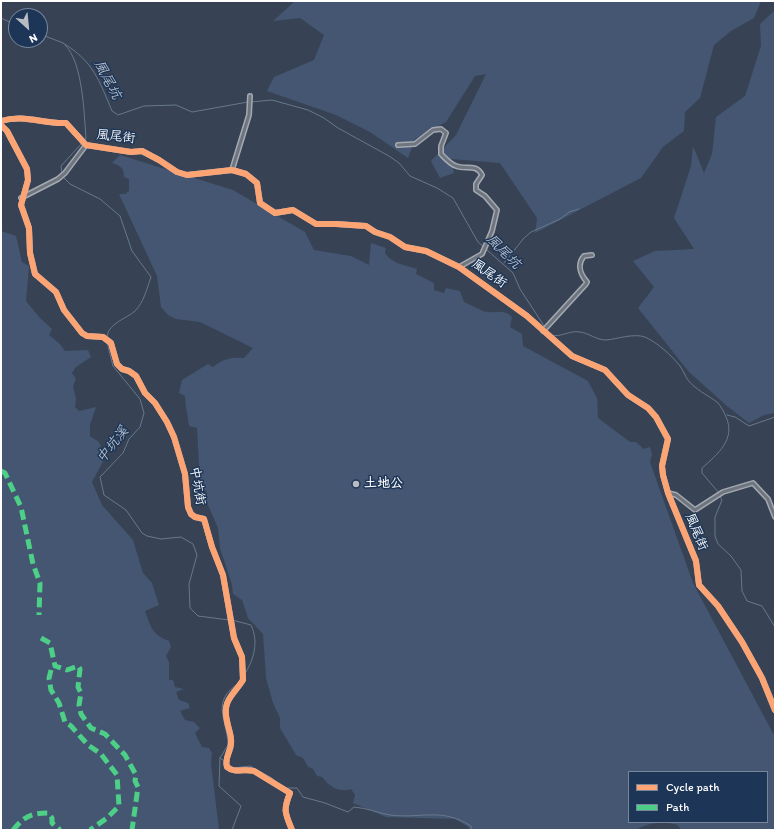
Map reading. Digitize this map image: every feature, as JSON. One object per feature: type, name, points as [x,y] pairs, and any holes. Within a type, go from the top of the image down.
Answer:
[{"type":"street","points":[[232,170],[249,115],[250,96]]},
{"type":"street","name":"風尾街","points":[[1,121],[16,118],[42,120],[50,124],[66,123],[80,140],[86,144],[131,152],[142,151],[160,160],[177,172],[187,175],[232,170],[246,174],[253,178],[258,186],[260,203],[275,213],[293,210],[316,224],[366,226],[375,232],[390,237],[405,247],[426,250],[459,267],[521,311],[572,356],[605,370],[628,395],[648,408],[656,417],[668,439],[662,466],[668,493],[696,561],[699,585],[727,618],[742,642],[762,678],[775,710]]},
{"type":"street","name":"中坑街","points":[[1,125],[7,131],[27,169],[28,180],[20,205],[29,228],[30,253],[35,274],[56,292],[64,310],[82,333],[87,336],[103,337],[111,343],[117,364],[122,369],[129,371],[136,376],[145,393],[160,411],[174,437],[185,474],[188,507],[191,514],[195,518],[204,518],[212,547],[221,567],[234,638],[242,657],[243,678],[230,695],[226,705],[231,744],[226,762],[227,767],[233,770],[248,769],[254,771],[290,793],[284,806],[285,814],[292,830]]},
{"type":"street","points":[[398,145],[415,144],[434,130],[441,128],[446,133],[441,146],[441,154],[456,166],[478,169],[482,175],[476,184],[476,190],[485,196],[497,210],[492,231],[482,254],[459,267]]},
{"type":"street","points":[[22,198],[58,179],[65,173],[86,144]]},
{"type":"street","points":[[543,331],[586,284],[587,282],[580,271],[580,264],[584,256],[592,255]]},
{"type":"street","points":[[668,493],[676,495],[695,510],[721,493],[753,483],[768,498],[775,517]]},
{"type":"shaded area","points":[[295,1],[761,1],[754,18],[731,31],[714,45],[700,98],[685,112],[684,131],[663,147],[641,178],[535,233],[537,218],[500,163],[451,159],[454,173],[440,178],[431,161],[456,135],[486,74],[475,76],[446,122],[415,139],[408,158],[370,132],[336,115],[267,91],[274,77],[314,60],[324,35],[300,18],[273,21]]},
{"type":"shaded area","points":[[775,10],[775,413],[764,415],[749,423],[727,406],[689,372],[638,308],[654,287],[633,261],[655,251],[694,249],[674,218],[691,166],[693,146],[704,173],[712,154],[716,117],[745,96],[761,46],[760,24]]},
{"type":"shaded area","points":[[120,155],[233,190],[305,232],[314,250],[351,256],[369,265],[371,243],[386,248],[385,253],[389,258],[397,263],[417,269],[416,274],[434,283],[434,290],[444,293],[446,288],[460,291],[464,302],[485,312],[506,313],[512,317],[510,327],[522,334],[523,346],[588,381],[597,398],[598,418],[630,442],[636,442],[644,449],[650,447],[652,454],[650,462],[693,583],[775,737],[775,830],[681,830],[678,825],[667,823],[768,823],[768,771],[628,771],[628,823],[662,823],[646,825],[636,830],[470,830],[468,827],[455,819],[386,817],[353,803],[355,795],[351,789],[339,790],[328,784],[322,777],[317,776],[313,769],[308,767],[303,758],[296,755],[280,728],[280,718],[273,703],[266,678],[263,634],[248,618],[242,600],[233,594],[232,585],[220,548],[218,528],[205,498],[207,491],[203,490],[204,483],[198,483],[199,465],[197,428],[189,426],[185,396],[179,393],[182,380],[208,364],[213,367],[227,359],[244,358],[253,348],[200,322],[176,319],[168,315],[161,307],[157,276],[119,194],[125,194],[129,191],[129,179],[124,177],[121,167],[112,163]]},
{"type":"shaded area","points":[[1,231],[16,236],[22,262],[29,266],[26,301],[40,318],[52,329],[49,335],[60,344],[65,351],[88,350],[91,357],[76,367],[72,373],[76,379],[73,386],[76,399],[75,407],[79,411],[96,407],[90,425],[90,436],[99,442],[105,458],[92,482],[102,505],[133,540],[143,573],[152,583],[159,605],[145,611],[153,630],[163,639],[169,641],[171,647],[166,656],[169,662],[169,680],[173,680],[175,687],[184,689],[176,692],[179,700],[188,703],[190,708],[180,711],[185,720],[194,722],[200,728],[195,733],[202,747],[209,748],[212,753],[211,763],[219,830],[1,830]]},
{"type":"waterway","name":"中坑溪","points":[[1,18],[8,21]]},
{"type":"waterway","name":"中坑溪","points":[[48,37],[63,43]]},
{"type":"waterway","name":"風尾坑","points":[[63,43],[88,64],[99,81],[112,111],[118,115],[144,106],[176,105],[192,112],[248,102]]},
{"type":"waterway","name":"中坑溪","points":[[65,45],[76,63],[82,89],[86,138],[84,141]]},
{"type":"waterway","name":"風尾坑","points":[[251,102],[272,100],[308,110],[389,156],[399,163],[410,176],[437,188],[453,198],[478,242],[513,273],[520,289],[550,335],[558,336],[572,332],[580,332],[606,340],[640,336],[645,337],[664,350],[680,366],[691,383],[717,402],[726,417],[729,432],[724,446],[702,468],[702,473],[719,493]]},
{"type":"waterway","name":"中坑溪","points":[[62,174],[61,166],[82,143]]},
{"type":"waterway","name":"中坑溪","points":[[63,177],[70,184],[100,199],[120,216],[132,251],[151,277],[141,303],[135,311],[117,322],[110,329],[107,339]]},
{"type":"waterway","points":[[504,263],[524,238],[531,232],[560,219],[569,212],[579,209]]},
{"type":"waterway","name":"中坑溪","points":[[107,342],[113,366],[140,399],[144,413],[140,427],[129,439],[123,453],[100,477],[104,495],[126,510],[142,533],[147,536],[161,539],[181,537],[193,544],[197,555],[189,584],[190,608],[198,616],[229,620]]},
{"type":"waterway","points":[[727,415],[735,417],[749,426],[775,417]]},
{"type":"waterway","name":"風尾坑","points":[[720,496],[722,500],[715,517],[715,536],[718,544],[731,556],[741,570],[742,591],[747,601],[762,606],[775,627]]},
{"type":"waterway","name":"中坑溪","points":[[232,620],[251,625],[255,638],[253,657],[244,675]]},
{"type":"waterway","name":"中坑溪","points":[[232,830],[241,806],[219,786],[220,758],[228,745],[222,711],[225,697],[230,690],[239,683]]},
{"type":"waterway","name":"中坑溪","points":[[220,758],[226,762]]},
{"type":"waterway","points":[[228,764],[233,768],[250,766],[272,778],[280,785]]},
{"type":"waterway","points":[[284,788],[297,788],[303,797],[325,803],[348,812],[354,807],[390,815],[441,815],[460,820],[471,826],[472,830]]},
{"type":"marked path","points":[[1,471],[5,473],[21,507],[33,564],[40,583],[39,615]]},
{"type":"marked path","points":[[41,638],[50,643],[55,666],[67,670],[78,666],[80,669],[78,687],[81,693],[79,705],[81,714],[91,728],[105,734],[125,755],[136,775],[135,781],[138,787],[132,830]]},
{"type":"marked path","points":[[51,670],[49,678],[51,690],[59,703],[65,722],[71,726],[88,745],[101,754],[117,775],[119,806],[107,818],[90,830]]},
{"type":"marked path","points":[[13,830],[24,819],[32,815],[48,813],[52,818],[52,823],[60,830]]},
{"type":"cycle path","points":[[1,121],[18,118],[66,123],[86,145],[131,152],[142,151],[177,172],[187,175],[232,170],[246,174],[257,183],[260,203],[275,213],[293,210],[316,224],[366,226],[375,232],[390,237],[405,247],[426,251],[459,267],[527,316],[572,356],[605,370],[628,395],[648,408],[656,417],[668,439],[662,466],[663,475],[668,493],[696,561],[699,585],[718,606],[742,642],[762,678],[775,710]]},
{"type":"cycle path","points":[[1,125],[7,131],[27,169],[28,180],[21,205],[29,228],[30,253],[35,274],[56,292],[64,310],[82,333],[87,336],[103,337],[111,343],[117,364],[122,369],[129,371],[136,376],[145,393],[155,403],[167,422],[174,437],[185,474],[188,507],[191,514],[195,517],[204,519],[212,547],[223,575],[234,638],[242,657],[243,680],[229,699],[226,708],[231,740],[231,746],[226,760],[227,767],[237,771],[254,771],[290,793],[286,804],[286,812],[292,830]]},
{"type":"place","name":"土地公","points":[[356,484]]}]
